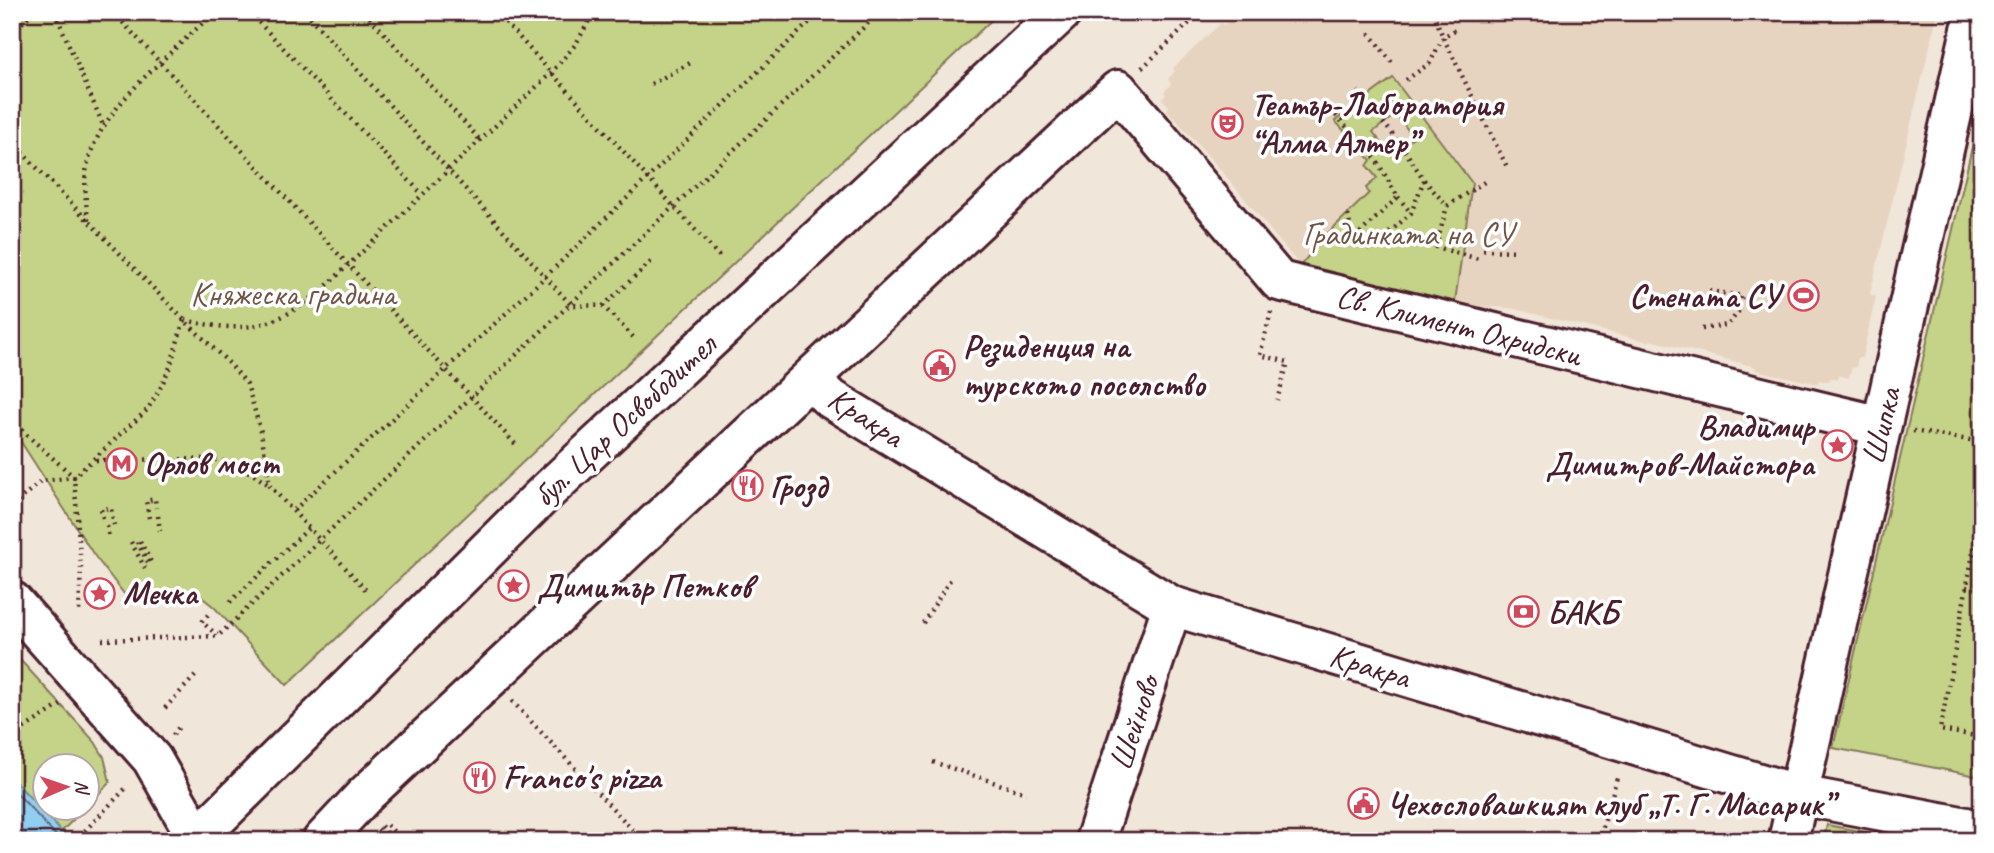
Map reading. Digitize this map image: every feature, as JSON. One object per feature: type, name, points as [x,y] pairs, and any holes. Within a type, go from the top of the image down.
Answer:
[{"type":"street","name":"бул. Цар Освободител","points":[[197,840],[543,495],[1062,12]]},
{"type":"street","name":"Шипка","points":[[1788,841],[1975,12]]},
{"type":"street","points":[[323,841],[365,795],[1118,90],[1279,281]]},
{"type":"street","name":"Св. Климент Охридски","points":[[1279,281],[1881,425]]},
{"type":"street","name":"Кракра","points":[[811,379],[828,397],[1172,606],[1799,795],[1982,830]]},
{"type":"street","points":[[12,601],[152,759],[197,840]]},
{"type":"street","name":"Шейново","points":[[1096,841],[1172,606]]},
{"type":"path","points":[[12,33],[33,12]]},
{"type":"path","points":[[55,12],[103,125]]},
{"type":"path","points":[[113,12],[518,447]]},
{"type":"path","points":[[88,220],[87,165],[103,125],[127,96],[214,12]]},
{"type":"path","points":[[249,12],[422,194]]},
{"type":"path","points":[[305,12],[571,305],[603,306],[634,337]]},
{"type":"path","points":[[365,12],[480,141]]},
{"type":"path","points":[[496,12],[720,257]]},
{"type":"path","points":[[184,320],[209,326],[259,326],[285,317],[302,306],[551,73],[576,44],[594,12]]},
{"type":"path","points":[[294,510],[545,276],[820,12]]},
{"type":"path","points":[[102,640],[218,636],[880,12]]},
{"type":"path","points":[[1118,90],[1201,12]]},
{"type":"path","points":[[1433,12],[1507,167]]},
{"type":"path","points":[[1406,80],[1430,63],[1443,37],[1457,29]]},
{"type":"path","points":[[1369,33],[1393,64]]},
{"type":"path","points":[[650,84],[694,61]]},
{"type":"path","points":[[1358,91],[1402,146],[1424,180],[1447,206]]},
{"type":"path","points":[[1331,110],[1376,158],[1391,188],[1410,213]]},
{"type":"path","points":[[12,142],[247,384],[261,432],[270,486]]},
{"type":"path","points":[[1348,215],[1353,239],[1371,249],[1410,213],[1424,180]]},
{"type":"path","points":[[1436,247],[1447,206],[1486,181]]},
{"type":"path","points":[[1353,239],[1398,197]]},
{"type":"path","points":[[1386,236],[1482,260]]},
{"type":"path","points":[[1483,250],[1518,251]]},
{"type":"path","points":[[603,306],[654,259]]},
{"type":"path","points":[[1278,400],[1288,362],[1260,355],[1279,281]]},
{"type":"path","points":[[1702,329],[1728,325],[1738,312],[1743,296],[1709,291]]},
{"type":"path","points":[[12,506],[41,481],[74,477],[147,410],[170,367],[184,320]]},
{"type":"path","points":[[12,419],[74,477],[81,567],[79,613]]},
{"type":"path","points":[[1881,425],[1982,442]]},
{"type":"path","points":[[95,460],[229,461],[270,486],[366,590]]},
{"type":"path","points":[[156,508],[155,499],[146,501],[159,531]]},
{"type":"path","points":[[1982,505],[1940,730],[1982,737]]},
{"type":"path","points":[[103,518],[101,509],[111,508],[114,525]]},
{"type":"path","points":[[106,527],[108,539]]},
{"type":"path","points":[[230,602],[310,528]]},
{"type":"path","points":[[136,542],[148,564]]},
{"type":"path","points":[[923,623],[952,577]]},
{"type":"path","points":[[1966,587],[1982,590]]},
{"type":"path","points":[[208,615],[202,622],[218,636]]},
{"type":"path","points":[[165,708],[197,674]]},
{"type":"path","points":[[491,678],[643,841]]},
{"type":"path","points":[[12,736],[68,700]]},
{"type":"path","points":[[1599,841],[1627,743]]},
{"type":"path","points":[[933,762],[1026,793]]},
{"type":"path","points":[[75,841],[119,797]]},
{"type":"path","points":[[386,826],[401,841]]},
{"type":"shaded area","points":[[1245,12],[1938,12],[1870,294],[1876,296],[1862,358],[1858,358],[1856,368],[1852,367],[1849,378],[1838,375],[1837,380],[1819,380],[1818,384],[1755,370],[1756,367],[1650,340],[1649,342],[1510,308],[1473,306],[1300,266],[1167,110],[1169,106],[1162,99],[1171,84],[1168,79],[1175,71],[1173,68],[1221,23],[1224,25],[1232,17],[1237,19]]},
{"type":"green space","name":"Княжеска градина","points":[[12,12],[1000,12],[287,685],[214,607],[199,595],[125,595],[94,555],[12,431]]},
{"type":"green space","name":"Градинката на СУ","points":[[1393,78],[1472,183],[1455,302],[1300,266],[1325,236],[1369,193],[1366,188],[1377,178],[1367,166],[1371,160],[1335,121]],"holes":[[[1396,114],[1413,137],[1391,155],[1373,132]]]},
{"type":"green space","points":[[1982,104],[1982,777],[1833,748]]},
{"type":"green space","points":[[12,651],[95,742],[101,752],[32,752],[32,822],[71,822],[52,841],[12,841]]},
{"type":"green space","points":[[102,754],[104,757],[110,782],[102,790]]},
{"type":"green space","points":[[1827,825],[1912,841],[1823,841]]},
{"type":"water","points":[[12,778],[32,800],[32,822],[53,822],[70,841],[12,841]]},
{"type":"place","name":"Театър-Лаборатория “Алма Алтер”","points":[[1228,123]]},
{"type":"place","name":"Стената СУ","points":[[1803,296]]},
{"type":"place","name":"Резиденция на турското посолство","points":[[940,365]]},
{"type":"place","name":"Владимир Димитров-Майстора","points":[[1837,445]]},
{"type":"place","name":"Орлов мост","points":[[121,463]]},
{"type":"place","name":"Грозд","points":[[747,486]]},
{"type":"place","name":"Димитър Петков","points":[[514,586]]},
{"type":"place","name":"Мечка","points":[[100,593]]},
{"type":"place","name":"БАКБ","points":[[1524,612]]},
{"type":"place","name":"Franco's pizza","points":[[480,777]]},
{"type":"place","name":"Чехословашкият клуб „Т. Г. Масарик”","points":[[1363,804]]}]
